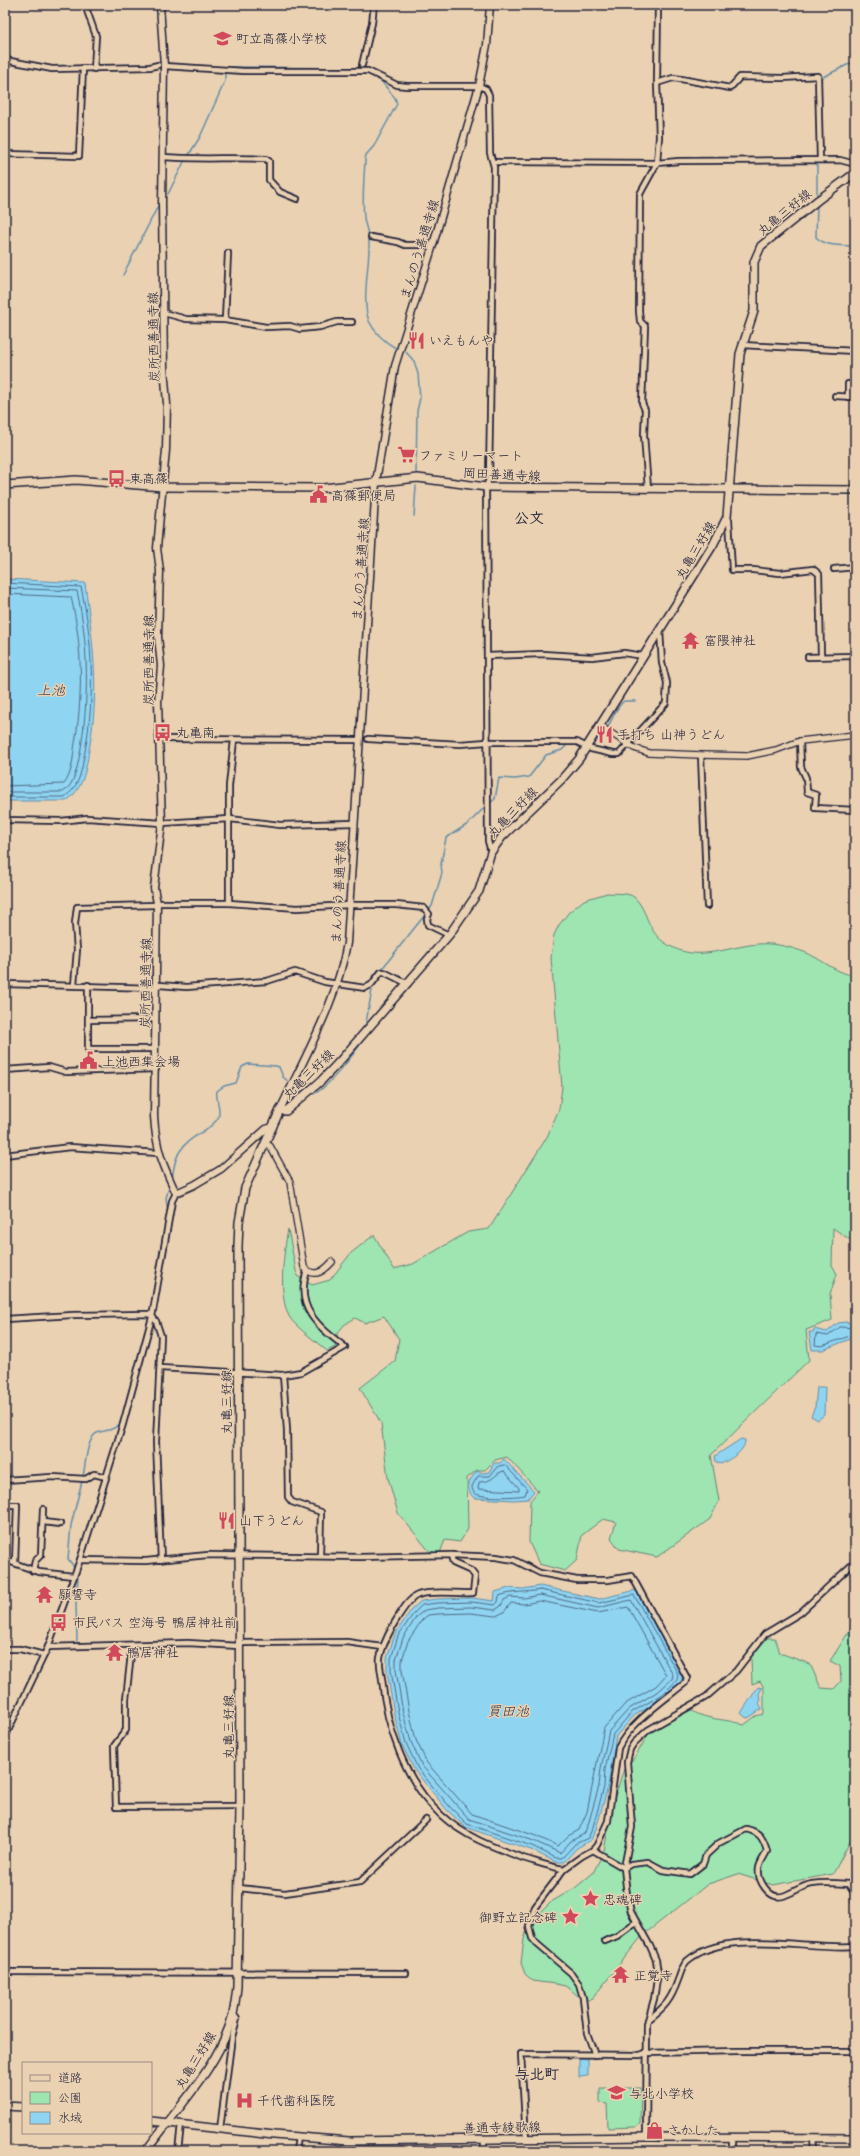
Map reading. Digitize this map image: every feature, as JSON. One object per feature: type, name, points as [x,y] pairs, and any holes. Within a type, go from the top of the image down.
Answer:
[{"type":"main road","name":"炭所西善通寺線","points":[[160,5],[166,450],[157,548],[160,571],[158,636],[161,666],[158,702],[162,823],[154,888],[157,904],[155,988],[156,1069],[154,1116],[158,1152],[176,1193]]},
{"type":"main road","name":"まんのう善通寺線","points":[[280,1110],[338,983],[347,943],[376,482],[394,366],[433,245],[479,86],[487,45],[490,5]]},
{"type":"main road","name":"丸亀三好線","points":[[146,2151],[217,2052],[233,2014],[238,1973],[240,1806],[238,1222],[245,1188],[280,1110],[286,1111],[321,1081],[408,984],[449,935],[479,891],[491,852],[502,837],[570,771],[602,727],[643,656],[713,545],[727,517],[742,345],[754,311],[754,262],[761,246],[818,200],[855,173]]},
{"type":"main road","name":"岡田善通寺線","points":[[5,485],[76,480],[162,486],[323,488],[418,478],[486,487],[855,490]]},
{"type":"main road","points":[[176,1193],[194,1185],[216,1172],[266,1129],[273,1126]]},
{"type":"main road","points":[[5,2106],[22,2107]]},
{"type":"main road","name":"善通寺綾歌線","points":[[152,2121],[349,2141],[646,2137],[855,2138]]},
{"type":"street","points":[[85,5],[96,36],[94,69]]},
{"type":"street","points":[[362,64],[372,23],[374,5]]},
{"type":"street","points":[[648,489],[644,435],[646,410],[642,403],[645,326],[640,321],[639,312],[640,201],[641,189],[657,163],[659,137],[657,83],[658,5]]},
{"type":"street","points":[[5,60],[52,69],[150,67],[161,65],[244,71],[368,71],[397,85],[479,86],[486,89],[489,94],[490,153],[494,162],[489,464],[486,487],[487,742],[489,801],[488,841],[491,852]]},
{"type":"street","points":[[5,154],[79,156],[83,68]]},
{"type":"street","points":[[657,83],[673,78],[681,78],[730,88],[740,77],[782,78],[818,76],[820,160]]},
{"type":"street","points":[[163,157],[194,159],[236,157],[266,159],[269,161],[269,180],[280,192],[297,199]]},
{"type":"street","points":[[494,162],[657,163],[679,161],[840,160],[855,164]]},
{"type":"street","points":[[371,237],[398,242],[405,245],[433,245]]},
{"type":"street","points":[[225,320],[228,253]]},
{"type":"street","points":[[164,313],[186,319],[225,320],[254,326],[290,326],[300,329],[320,327],[337,322],[352,322]]},
{"type":"street","points":[[742,345],[855,351]]},
{"type":"street","points":[[848,384],[848,397]]},
{"type":"street","points":[[835,396],[855,397]]},
{"type":"street","points":[[727,517],[729,520],[732,570],[753,570],[780,573],[813,569],[819,574],[822,655]]},
{"type":"street","points":[[834,569],[855,567]]},
{"type":"street","points":[[368,739],[460,744],[487,742],[572,742],[613,754],[619,754],[627,743],[666,703],[667,683],[662,663],[660,629]]},
{"type":"street","points":[[487,656],[542,654],[592,657],[624,653],[643,656]]},
{"type":"street","points":[[808,657],[822,655],[855,656]]},
{"type":"street","points":[[602,727],[627,743],[649,753],[701,755],[747,756],[776,750],[800,741],[855,735]]},
{"type":"street","points":[[160,739],[360,740]]},
{"type":"street","points":[[229,903],[229,786],[234,740]]},
{"type":"street","points":[[800,741],[801,767],[806,778],[807,792],[816,795],[815,808],[855,810]]},
{"type":"street","points":[[701,755],[706,906]]},
{"type":"street","points":[[5,820],[61,821],[87,818],[162,823],[230,819],[280,825],[354,823]]},
{"type":"street","points":[[74,985],[77,950],[75,923],[77,908],[157,904],[229,903],[297,908],[349,905],[424,908],[430,914],[427,919],[428,925],[449,935]]},
{"type":"street","points":[[5,984],[88,985],[155,988],[159,985],[186,987],[267,981],[295,972],[312,979],[365,988],[371,986],[381,972],[408,984]]},
{"type":"street","points":[[88,985],[88,1049],[155,1049]]},
{"type":"street","points":[[88,1020],[156,1019]]},
{"type":"street","points":[[5,1070],[49,1067],[66,1072],[156,1069]]},
{"type":"street","points":[[265,1143],[270,1146],[290,1182],[302,1264],[307,1271],[315,1273],[322,1272],[332,1262]]},
{"type":"street","points":[[5,1155],[70,1146],[158,1152]]},
{"type":"street","points":[[5,1737],[48,1647],[80,1560],[123,1424],[151,1316],[172,1201],[176,1193]]},
{"type":"street","points":[[160,1368],[283,1375],[300,1372],[345,1347],[330,1336],[307,1309],[302,1291],[307,1271]]},
{"type":"street","points":[[5,1319],[73,1315],[151,1316]]},
{"type":"street","points":[[151,1316],[161,1336],[156,1442],[161,1560]]},
{"type":"street","points":[[283,1375],[287,1430],[288,1497],[292,1502],[321,1512],[320,1556]]},
{"type":"street","points":[[5,1480],[62,1477],[86,1479],[94,1474],[106,1477]]},
{"type":"street","points":[[5,1505],[17,1506],[15,1564]]},
{"type":"street","points":[[33,1571],[35,1561],[41,1554],[43,1509]]},
{"type":"street","points":[[43,1522],[60,1524]]},
{"type":"street","points":[[80,1560],[161,1560],[208,1555],[360,1557],[451,1555],[496,1557],[514,1560],[540,1573],[577,1580],[608,1580],[632,1576],[687,1678],[685,1683],[632,1728],[621,1741],[618,1748],[608,1821],[593,1850],[564,1869],[535,1907],[530,1918],[529,1930],[537,1944],[548,1956],[571,1973],[578,1984],[583,1998],[586,2033],[595,2055]]},
{"type":"street","points":[[451,1555],[453,1563],[471,1572],[475,1576],[473,1593],[426,1594],[414,1597],[398,1617],[382,1647],[380,1660],[382,1688],[386,1713],[393,1734],[409,1770],[434,1807],[462,1831],[482,1843],[549,1867],[564,1869]]},
{"type":"street","points":[[5,1562],[33,1571],[73,1576]]},
{"type":"street","points":[[646,2137],[646,2053],[648,2020],[654,2000],[658,1973],[656,1960],[631,1912],[627,1895],[624,1868],[632,1827],[627,1758],[634,1743],[661,1721],[706,1696],[736,1671],[765,1634],[800,1612],[855,1562]]},
{"type":"street","points":[[48,1647],[188,1644],[239,1646],[243,1643],[282,1641],[321,1643],[347,1642],[382,1647]]},
{"type":"street","points":[[132,1645],[126,1699],[126,1730],[114,1746],[116,1807],[240,1806]]},
{"type":"street","points":[[5,1649],[20,1649],[44,1655]]},
{"type":"street","points":[[239,1888],[285,1893],[360,1882],[426,1820]]},
{"type":"street","points":[[624,1868],[631,1864],[648,1862],[663,1870],[690,1874],[703,1864],[706,1855],[719,1843],[746,1829],[757,1831],[764,1840],[767,1851],[759,1866],[759,1873],[767,1891],[774,1896],[782,1896],[809,1885],[823,1882],[848,1884],[854,1892],[855,1903]]},
{"type":"street","points":[[593,1850],[624,1868]]},
{"type":"street","points":[[605,1941],[617,1936],[636,1922]]},
{"type":"street","points":[[648,2020],[663,2009],[671,1996],[686,1962],[713,1948],[734,1944],[765,1942],[821,1947],[855,1946]]},
{"type":"street","points":[[5,1972],[157,1971],[238,1973],[406,1973]]},
{"type":"street","points":[[220,2129],[232,2037],[237,2019],[233,2014]]},
{"type":"street","points":[[526,2139],[521,2054],[640,2056],[646,2053],[726,2051],[855,2051]]},
{"type":"street","points":[[178,2151],[181,2125]]},
{"type":"street","points":[[296,2151],[298,2137]]},
{"type":"street","points":[[732,2137],[732,2151]]},
{"type":"street","points":[[812,2137],[813,2151]]},
{"type":"street","points":[[484,2139],[484,2151]]},
{"type":"green space","points":[[607,893],[631,895],[634,897],[643,909],[652,929],[657,936],[663,942],[684,952],[708,953],[759,944],[771,944],[804,952],[837,970],[855,976],[855,1243],[833,1228],[832,1265],[837,1274],[830,1294],[832,1320],[806,1330],[809,1360],[711,1455],[719,1501],[710,1519],[657,1557],[619,1549],[611,1538],[616,1522],[603,1519],[582,1535],[577,1560],[565,1571],[539,1564],[529,1542],[530,1501],[538,1491],[507,1457],[495,1460],[485,1470],[477,1470],[467,1478],[468,1529],[460,1542],[445,1540],[440,1553],[430,1552],[398,1513],[388,1478],[381,1423],[360,1388],[395,1361],[399,1339],[384,1316],[365,1323],[355,1318],[344,1325],[337,1334],[339,1345],[327,1351],[297,1326],[290,1318],[286,1309],[284,1298],[283,1274],[288,1229],[297,1276],[312,1285],[330,1280],[351,1253],[374,1235],[394,1269],[413,1264],[468,1232],[489,1229],[547,1137],[559,1109],[562,1087],[551,958],[554,935],[559,925],[569,912],[584,900]]},
{"type":"green space","points":[[855,1622],[855,1832],[833,1874],[773,1885],[738,1874],[708,1884],[642,1936],[592,1999],[588,2000],[581,1998],[565,1986],[533,1981],[525,1974],[521,1963],[524,1939],[529,1924],[551,1902],[575,1888],[593,1873],[604,1851],[613,1802],[624,1769],[635,1757],[649,1733],[691,1710],[697,1714],[710,1718],[731,1721],[744,1725],[756,1716],[764,1714],[764,1688],[760,1681],[752,1684],[751,1657],[767,1638],[775,1638],[780,1653],[810,1664],[821,1688],[834,1689],[841,1681],[840,1666],[830,1661]]},
{"type":"green space","points":[[600,2088],[641,2088],[640,2123],[635,2127],[608,2128],[607,2104],[600,2103]]},
{"type":"water","name":"上池","points":[[5,579],[85,583],[93,647],[95,686],[94,707],[87,765],[83,779],[76,791],[66,801],[5,801]]},
{"type":"water","points":[[846,1322],[855,1325],[855,1337],[823,1350],[812,1350],[809,1332],[813,1332],[814,1329],[827,1332],[838,1323]]},
{"type":"water","points":[[817,1387],[825,1387],[824,1415],[818,1420],[811,1416],[815,1407]]},
{"type":"water","points":[[741,1439],[745,1440],[743,1448],[740,1452],[721,1464],[716,1462],[715,1456]]},
{"type":"water","points":[[504,1459],[534,1491],[528,1499],[514,1500],[474,1498],[468,1487],[474,1474],[477,1471],[483,1473],[489,1472],[494,1463],[500,1463]]},
{"type":"water","name":"買田池","points":[[540,1586],[599,1599],[636,1590],[682,1672],[682,1682],[665,1698],[635,1715],[616,1736],[608,1787],[596,1829],[591,1840],[577,1848],[564,1862],[556,1862],[531,1850],[465,1827],[447,1810],[415,1771],[402,1745],[394,1714],[387,1670],[387,1658],[395,1634],[411,1610],[421,1601],[472,1598],[494,1601],[495,1592],[509,1588],[523,1589]]},
{"type":"water","points":[[758,1687],[762,1688],[759,1694],[761,1700],[759,1703],[762,1709],[748,1718],[745,1717],[741,1713]]},
{"type":"water","points":[[579,2058],[588,2058],[588,2076],[579,2077]]},
{"type":"waterway","points":[[819,79],[855,61]]},
{"type":"waterway","points":[[228,67],[368,68],[382,75]]},
{"type":"waterway","points":[[188,156],[200,137],[225,81],[225,72]]},
{"type":"waterway","points":[[382,82],[395,98],[397,104],[374,146],[366,155],[365,160],[363,211],[369,242],[366,303],[369,321],[374,330],[384,340],[397,349]]},
{"type":"waterway","points":[[817,132],[817,198]]},
{"type":"waterway","points":[[168,194],[184,162]]},
{"type":"waterway","points":[[123,275],[159,204]]},
{"type":"waterway","points":[[817,204],[816,237],[829,244],[855,246]]},
{"type":"waterway","points":[[405,351],[414,361],[418,374],[420,398],[417,411],[416,475]]},
{"type":"waterway","points":[[414,516],[416,486]]},
{"type":"waterway","points":[[607,728],[616,710],[624,701],[635,701]]},
{"type":"waterway","points":[[591,746],[605,731]]},
{"type":"waterway","points":[[489,804],[495,799],[499,778],[515,779],[529,777],[546,755],[562,750],[566,746]]},
{"type":"waterway","points":[[381,970],[432,906],[442,873],[441,864],[446,838],[468,824],[486,806]]},
{"type":"waterway","points":[[365,1028],[372,990]]},
{"type":"waterway","points":[[310,1094],[315,1093],[331,1081],[364,1038]]},
{"type":"waterway","points":[[172,1179],[175,1162],[180,1150],[191,1139],[216,1122],[219,1115],[217,1091],[224,1086],[236,1083],[242,1067],[248,1064],[279,1067],[283,1077],[291,1084]]},
{"type":"waterway","points":[[294,1086],[304,1092]]},
{"type":"waterway","points":[[168,1213],[166,1198],[170,1184]]},
{"type":"waterway","points":[[83,1477],[91,1440],[97,1433],[113,1429],[122,1421]]},
{"type":"waterway","points":[[75,1568],[68,1559],[71,1525],[82,1481]]},
{"type":"waterway","points":[[77,1641],[76,1603],[78,1577]]},
{"type":"place","name":"町立高篠小学校","points":[[223,38]]},
{"type":"place","name":"いえもんや","points":[[416,340]]},
{"type":"place","name":"ファミリーマート","points":[[406,455]]},
{"type":"place","name":"東高篠","points":[[116,478]]},
{"type":"place","name":"高篠郵便局","points":[[318,495]]},
{"type":"place","name":"富隈神社","points":[[691,640]]},
{"type":"place","name":"丸亀南","points":[[163,732]]},
{"type":"place","name":"手打ち 山神うどん","points":[[604,734]]},
{"type":"place","name":"上池西集会場","points":[[89,1061]]},
{"type":"place","name":"山下うどん","points":[[226,1520]]},
{"type":"place","name":"願誓寺","points":[[45,1594]]},
{"type":"place","name":"市民バス 空海号 鴨居神社前","points":[[59,1622]]},
{"type":"place","name":"鴨居神社","points":[[114,1652]]},
{"type":"place","name":"忠魂碑","points":[[590,1899]]},
{"type":"place","name":"御野立記念碑","points":[[570,1917]]},
{"type":"place","name":"正覚寺","points":[[621,1975]]},
{"type":"place","name":"与北小学校","points":[[616,2093]]},
{"type":"place","name":"千代歯科医院","points":[[244,2100]]},
{"type":"place","name":"さかした","points":[[654,2130]]},
{"type":"district","name":"公文","points":[[529,518]]},
{"type":"district","name":"与北町","points":[[537,2074]]}]
